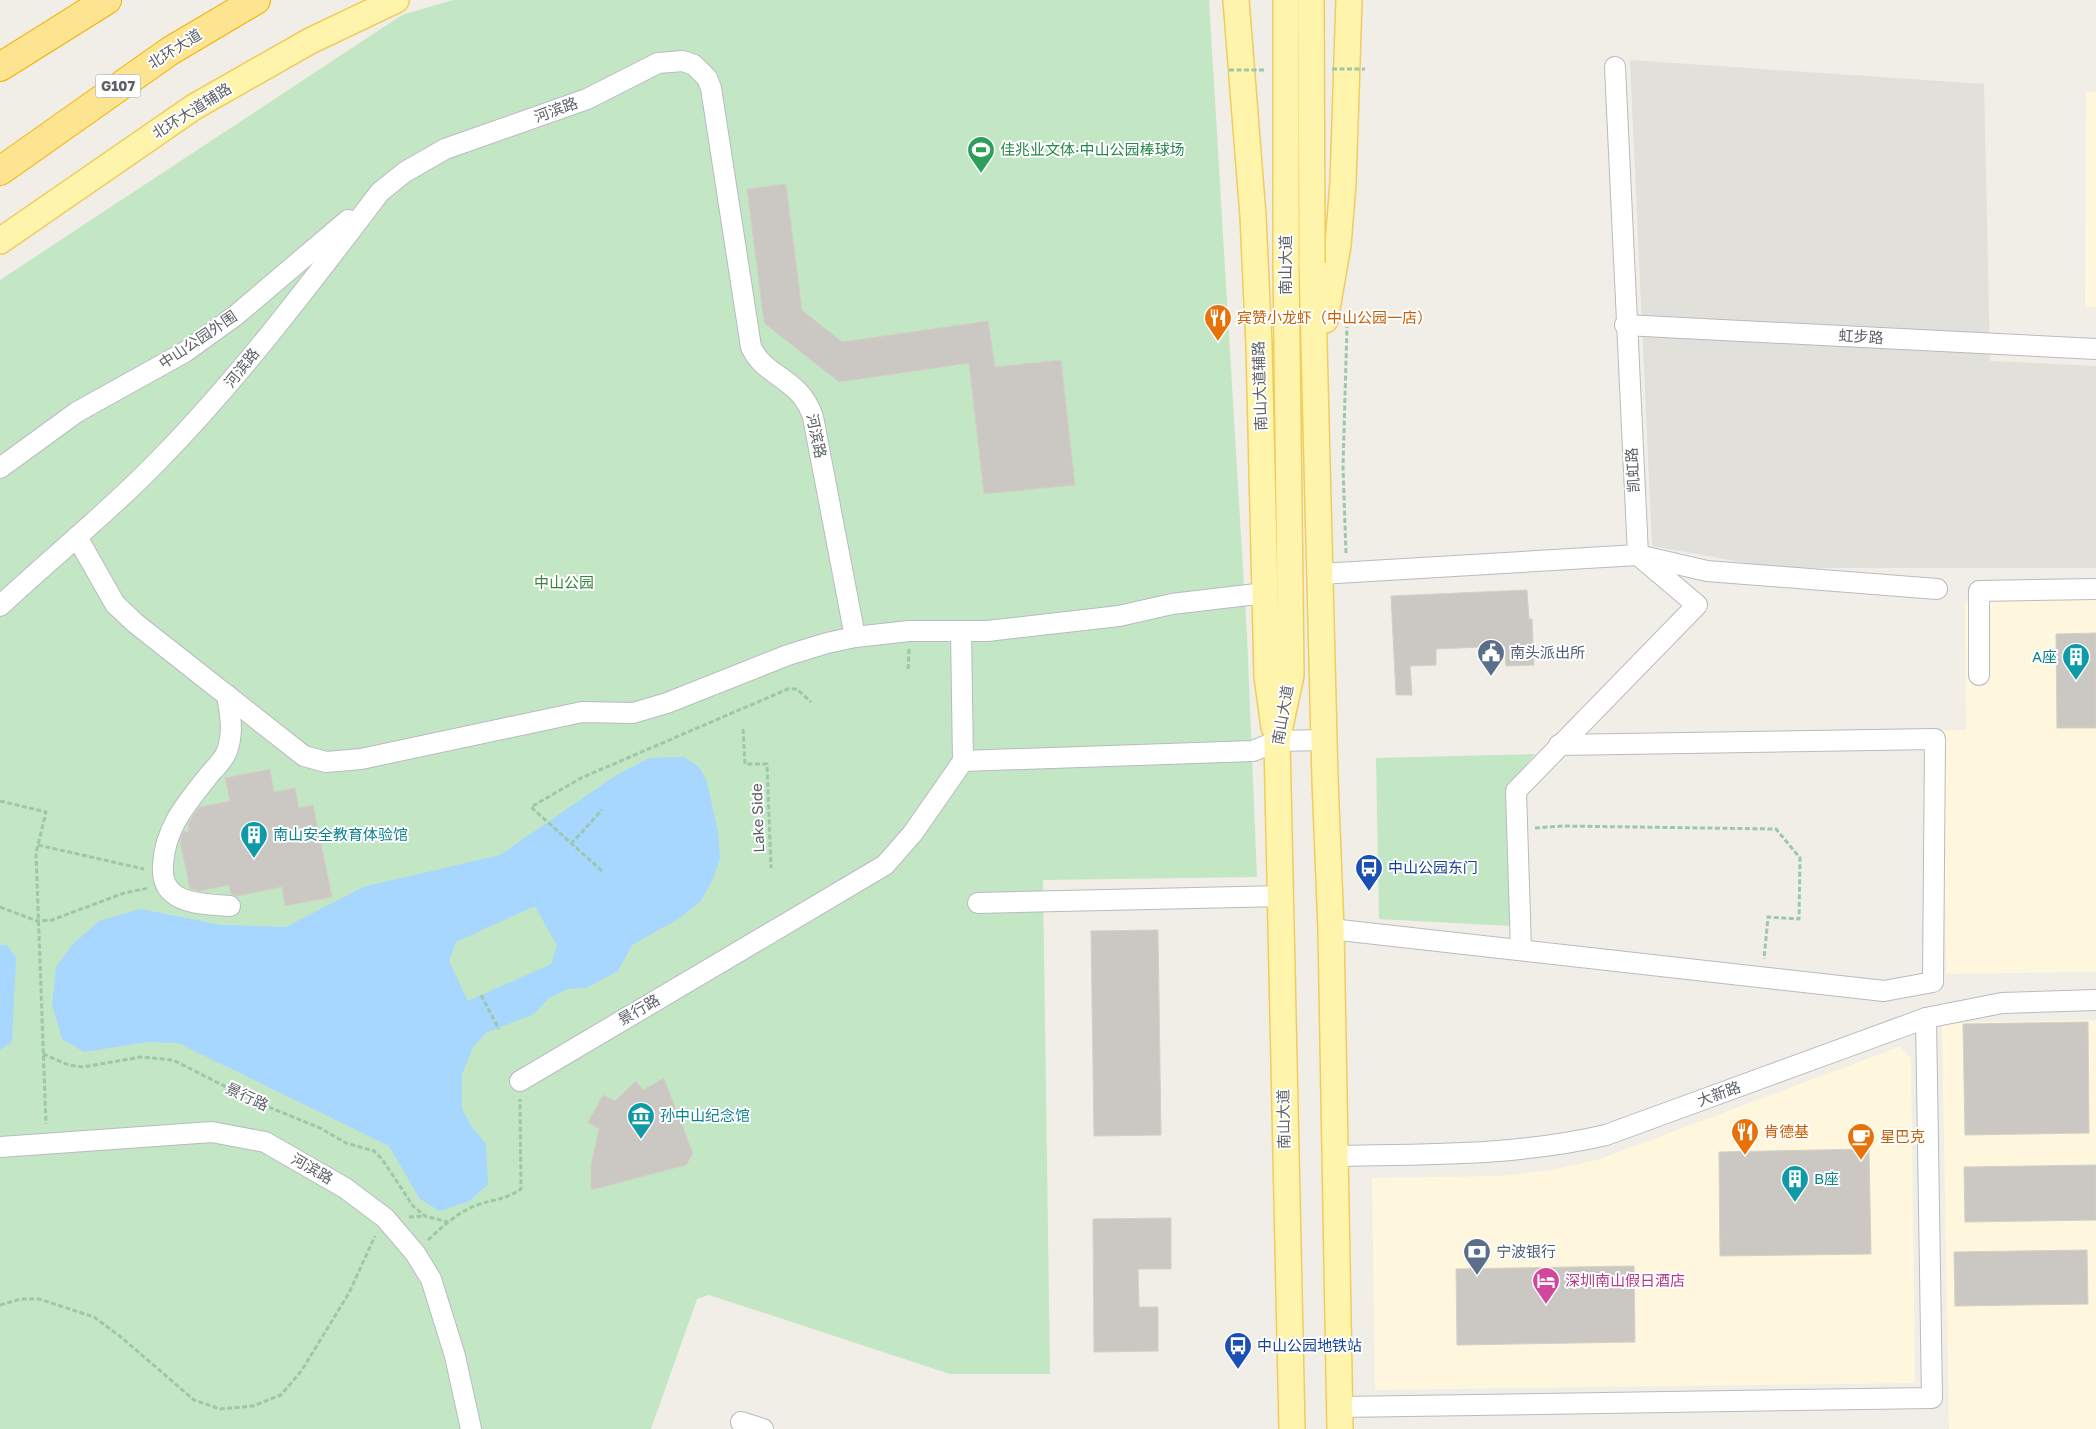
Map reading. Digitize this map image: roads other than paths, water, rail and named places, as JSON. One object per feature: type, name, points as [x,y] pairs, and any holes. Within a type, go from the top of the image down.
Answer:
[{"type":"highway","points":[[0,67],[107,0]]},
{"type":"highway","name":"北环大道","points":[[0,171],[170,51],[249,4],[275,0]]},
{"type":"main road","name":"北环大道辅路","points":[[0,241],[194,107],[310,41],[396,0]]},
{"type":"main road","name":"南山大道辅路","points":[[1236,0],[1252,216],[1259,346],[1267,676],[1276,741]]},
{"type":"main road","name":"南山大道","points":[[1286,0],[1286,263],[1291,675],[1276,741],[1278,896],[1292,1429]]},
{"type":"main road","name":"南山大道","points":[[1311,0],[1312,263],[1324,740],[1331,929],[1340,1418]]},
{"type":"main road","points":[[1287,377],[1315,376],[1338,244],[1343,184],[1349,0]]},
{"type":"street","name":"河滨路","points":[[0,606],[158,461],[229,385],[380,192],[405,172],[445,149],[587,99],[658,63],[683,61],[701,70],[711,88],[751,347],[761,362],[800,392],[809,407],[855,637]]},
{"type":"street","name":"凯虹路","points":[[1615,67],[1625,325],[1638,555]]},
{"type":"street","name":"中山公园外围","points":[[0,468],[77,412],[184,352],[235,316],[380,192]]},
{"type":"street","name":"虹步路","points":[[1625,325],[2096,349]]},
{"type":"street","points":[[76,537],[115,604],[135,623],[304,756],[326,762],[361,759],[582,712],[633,713],[667,703],[788,655],[855,637],[909,631],[987,631],[1119,616],[1172,604],[1264,593]]},
{"type":"street","points":[[1521,950],[1516,791],[1697,605],[1638,555]]},
{"type":"street","points":[[1320,574],[1638,555],[1707,572],[1937,589]]},
{"type":"street","points":[[1979,675],[1979,590],[2096,589]]},
{"type":"street","points":[[960,631],[963,761],[1252,751],[1276,741],[1324,740]]},
{"type":"street","points":[[227,695],[232,730],[227,753],[176,817],[167,838],[164,879],[173,896],[194,903],[230,906]]},
{"type":"street","points":[[1331,929],[1884,991],[1933,982],[1935,738],[1559,745]]},
{"type":"street","name":"景行路","points":[[520,1081],[885,866],[913,832],[963,761]]},
{"type":"street","points":[[978,903],[1278,896]]},
{"type":"street","name":"大新路","points":[[1335,1156],[1526,1150],[1606,1135],[1926,1018],[2002,1003],[2096,1000]]},
{"type":"street","points":[[1340,1418],[1932,1398],[1926,1018]]},
{"type":"street","name":"河滨路","points":[[0,1147],[212,1132],[265,1142],[345,1188],[385,1218],[415,1252],[431,1279],[444,1317],[471,1429]]},
{"type":"street","points":[[741,1422],[763,1429]]},
{"type":"water","points":[[684,757],[700,768],[707,782],[718,832],[720,858],[713,879],[701,901],[680,918],[632,945],[618,971],[586,988],[568,989],[549,998],[534,1014],[486,1033],[473,1047],[462,1074],[462,1109],[472,1127],[486,1144],[488,1184],[470,1201],[440,1211],[420,1199],[389,1146],[178,1043],[147,1042],[84,1052],[62,1039],[52,1005],[56,967],[72,945],[99,921],[141,909],[221,925],[286,927],[363,887],[500,855],[615,776],[649,758]],"holes":[[[535,906],[557,946],[551,964],[468,1001],[449,961],[456,942]]]},
{"type":"water","points":[[0,945],[7,945],[16,958],[12,1042],[0,1050]]},
{"type":"place","name":"佳兆业文体·中山公园棒球场","points":[[981,174]]},
{"type":"place","name":"宾赞小龙虾（中山公园一店）","points":[[1218,342]]},
{"type":"place","name":"南头派出所","points":[[1491,677]]},
{"type":"place","name":"A座","points":[[2076,681]]},
{"type":"place","name":"南山安全教育体验馆","points":[[254,859]]},
{"type":"place","name":"中山公园东门","points":[[1369,892]]},
{"type":"place","name":"孙中山纪念馆","points":[[641,1140]]},
{"type":"place","name":"肯德基","points":[[1745,1156]]},
{"type":"place","name":"星巴克","points":[[1861,1161]]},
{"type":"place","name":"B座","points":[[1795,1203]]},
{"type":"place","name":"宁波银行","points":[[1477,1276]]},
{"type":"place","name":"深圳南山假日酒店","points":[[1546,1305]]},
{"type":"place","name":"中山公园地铁站","points":[[1238,1370]]},
{"type":"park label","name":"中山公园","points":[[564,583]]}]
